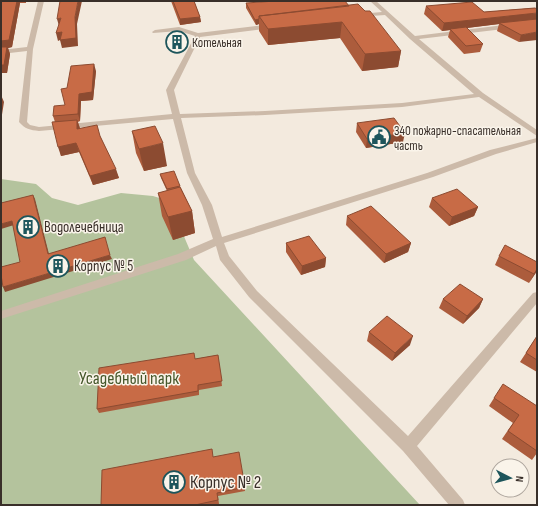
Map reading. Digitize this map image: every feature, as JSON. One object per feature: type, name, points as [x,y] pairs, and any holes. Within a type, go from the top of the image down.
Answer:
[{"type":"street","points":[[41,1],[30,49],[23,122],[28,127],[39,129],[177,116],[265,113],[402,104],[480,95]]},
{"type":"street","points":[[372,1],[412,38],[480,95],[537,134]]},
{"type":"street","points":[[354,17],[385,13]]},
{"type":"street","points":[[412,38],[537,23]]},
{"type":"street","points":[[155,32],[179,29],[198,35],[276,26]]},
{"type":"street","points":[[198,35],[170,90],[190,173],[207,205],[224,257],[253,294],[408,446],[458,505]]},
{"type":"street","points":[[1,52],[30,49]]},
{"type":"street","points":[[1,315],[176,259],[219,241],[430,175],[493,152],[537,140]]},
{"type":"street","points":[[408,446],[537,296]]},
{"type":"green space","name":"Усадебный парк","points":[[1,179],[36,184],[52,198],[78,205],[121,193],[153,196],[169,201],[194,260],[420,505],[1,505]]},
{"type":"building","points":[[1,1],[17,1],[9,40],[1,41]]},
{"type":"building","points":[[60,1],[78,1],[75,17],[76,38],[60,40],[62,32],[56,33],[61,18],[57,19]]},
{"type":"building","points":[[173,1],[194,1],[200,17],[180,19]]},
{"type":"building","points":[[276,1],[345,1],[349,6],[259,16],[259,19],[255,20],[246,3]]},
{"type":"building","points":[[472,2],[484,12],[535,8],[537,9],[537,13],[444,23],[426,6]]},
{"type":"building","points":[[358,4],[365,11],[370,11],[401,51],[365,54],[342,22],[268,29],[259,16]]},
{"type":"building","points":[[537,19],[537,32],[521,35],[499,23]]},
{"type":"building","points":[[466,27],[483,44],[466,46],[450,29]]},
{"type":"building","points":[[1,47],[7,47],[4,65],[1,65]]},
{"type":"building","points":[[94,64],[92,92],[79,94],[78,114],[53,116],[54,106],[65,105],[61,89],[67,88],[71,66]]},
{"type":"building","points":[[394,118],[405,133],[367,139],[357,123]]},
{"type":"building","points":[[77,120],[77,129],[97,125],[100,136],[116,169],[90,176],[76,143],[58,147],[52,122]]},
{"type":"building","points":[[155,126],[163,143],[139,149],[132,131]]},
{"type":"building","points":[[174,171],[180,186],[167,189],[160,174]]},
{"type":"building","points":[[180,187],[192,211],[168,217],[158,193]]},
{"type":"building","points":[[457,189],[478,207],[452,217],[432,198]]},
{"type":"building","points":[[33,195],[48,254],[105,237],[110,255],[3,287],[1,267],[20,262],[12,221],[1,224],[1,203]]},
{"type":"building","points":[[371,206],[411,243],[386,254],[347,216]]},
{"type":"building","points":[[309,236],[326,258],[302,266],[286,243]]},
{"type":"building","points":[[505,245],[537,262],[537,269],[534,274],[499,256]]},
{"type":"building","points":[[460,284],[483,299],[467,316],[443,299]]},
{"type":"building","points":[[387,316],[413,336],[395,353],[369,332]]},
{"type":"building","points":[[537,336],[537,360],[526,353]]},
{"type":"building","points":[[194,353],[195,359],[218,355],[222,381],[198,385],[198,391],[97,409],[99,368]]},
{"type":"building","points":[[503,384],[537,406],[537,451],[508,431],[519,415],[494,398]]},
{"type":"building","name":"Корпус № 2","points":[[212,449],[213,457],[239,452],[245,487],[217,493],[218,500],[195,505],[101,505],[102,470]]},
{"type":"place","name":"Котельная","points":[[177,42]]},
{"type":"place","name":"340 пожарно-спасательная часть","points":[[379,137]]},
{"type":"place","name":"Водолечебница","points":[[28,227]]},
{"type":"place","name":"Корпус № 5","points":[[58,266]]},
{"type":"place","name":"Корпус № 2","points":[[174,482]]}]
